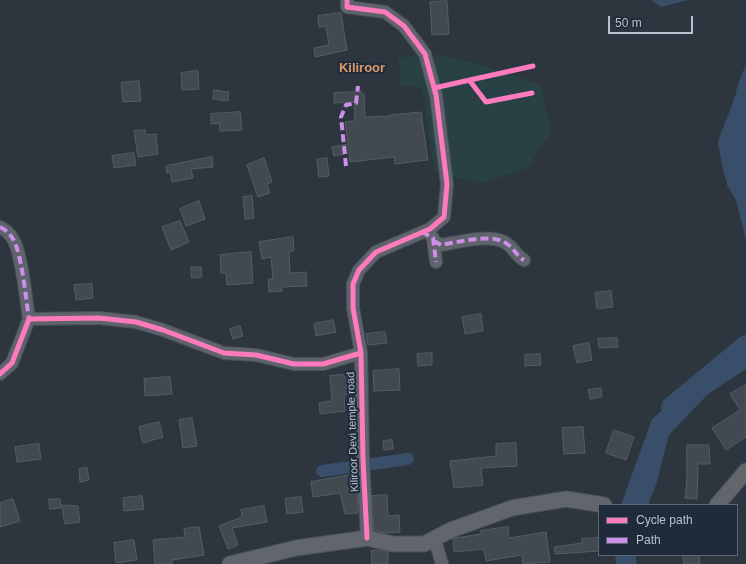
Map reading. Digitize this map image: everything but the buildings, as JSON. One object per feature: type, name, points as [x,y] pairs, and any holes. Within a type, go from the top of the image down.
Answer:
[{"type":"main road","points":[[718,504],[746,471]]},
{"type":"main road","points":[[230,564],[296,548],[366,538],[393,544],[424,544],[435,540],[451,530],[512,508],[566,499],[598,504]]},
{"type":"street","name":"Kiliroor Devi temple road","points":[[346,0],[347,7],[386,12],[404,26],[425,54],[436,95],[447,184],[444,217],[430,229],[376,252],[355,276],[353,284],[353,308],[361,353],[366,538]]},
{"type":"street","points":[[0,227],[7,230],[14,240],[22,269],[29,319],[12,363],[0,374]]},
{"type":"street","points":[[422,232],[434,238],[436,262]]},
{"type":"street","points":[[434,241],[441,245],[495,238],[505,242],[519,258],[524,260]]},
{"type":"street","points":[[29,319],[99,318],[136,322],[163,330],[224,353],[256,355],[294,364],[324,364],[361,353]]},
{"type":"street","points":[[435,540],[442,564]]},
{"type":"green space","points":[[442,55],[476,63],[539,84],[552,131],[528,168],[480,184],[434,171],[426,116],[426,102],[421,87],[401,86],[398,57]]},
{"type":"water","points":[[651,0],[688,0],[661,7]]},
{"type":"water","points":[[746,64],[746,240],[736,200],[727,185],[727,166],[731,119],[737,87]]},
{"type":"water","points":[[746,351],[746,369],[708,394],[669,435],[656,485],[648,504],[621,504],[652,419],[667,406],[711,378]]},
{"type":"water","points":[[615,556],[635,556],[637,564],[616,564]]},
{"type":"waterway","points":[[734,173],[728,143],[746,96]]},
{"type":"waterway","points":[[671,407],[746,345]]},
{"type":"waterway","points":[[322,471],[408,459]]},
{"type":"marked path","points":[[346,166],[341,117],[346,105],[356,103],[358,86]]},
{"type":"marked path","points":[[0,227],[4,229],[13,239],[19,255],[29,319]]},
{"type":"marked path","points":[[422,232],[433,238],[436,262]]},
{"type":"marked path","points":[[434,241],[441,245],[473,239],[498,240],[507,244],[524,260]]},
{"type":"cycle path","points":[[347,0],[347,7],[385,12],[404,26],[425,54],[436,95],[447,184],[444,217],[430,229],[376,252],[359,270],[353,284],[353,308],[361,353],[363,459],[367,538]]},
{"type":"cycle path","points":[[434,88],[533,66]]},
{"type":"cycle path","points":[[470,81],[486,102],[532,93]]},
{"type":"cycle path","points":[[0,374],[12,363],[29,319],[99,318],[136,322],[163,330],[224,353],[256,355],[294,364],[323,364],[361,353]]},
{"type":"district","name":"Kiliroor","points":[[362,68]]}]
